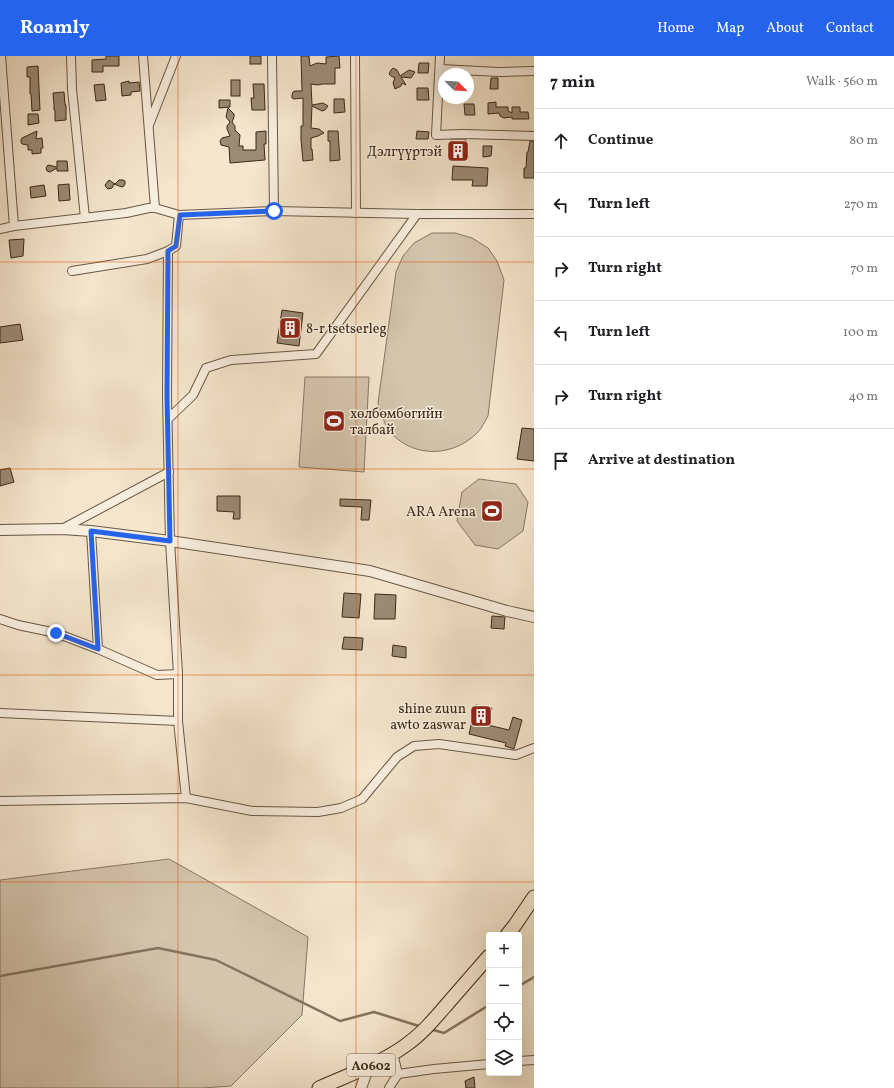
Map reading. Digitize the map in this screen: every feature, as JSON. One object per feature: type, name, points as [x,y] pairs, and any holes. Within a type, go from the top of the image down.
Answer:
[{"type":"highway","points":[[509,932],[534,897]]},
{"type":"highway","name":"A0602","points":[[319,1088],[370,1066],[407,1045],[434,1019],[486,959]]},
{"type":"street","points":[[1,56],[14,226]]},
{"type":"street","points":[[71,56],[72,89],[85,218]]},
{"type":"street","points":[[143,56],[155,208]]},
{"type":"street","points":[[148,128],[176,56]]},
{"type":"street","points":[[272,56],[274,211]]},
{"type":"street","points":[[355,56],[356,212]]},
{"type":"street","points":[[440,56],[440,68]]},
{"type":"street","points":[[474,71],[534,71]]},
{"type":"street","points":[[438,102],[436,135],[463,134],[534,136]]},
{"type":"street","points":[[0,229],[14,226],[126,213],[149,208],[155,208],[180,215],[274,211],[416,214],[534,214]]},
{"type":"street","points":[[168,419],[193,395],[206,368],[231,360],[316,354],[416,214]]},
{"type":"street","points":[[72,271],[147,260],[168,251],[176,246],[180,215]]},
{"type":"street","points":[[168,251],[170,541],[178,674],[178,721],[186,798]]},
{"type":"street","points":[[62,529],[169,472]]},
{"type":"street","points":[[0,530],[62,529],[91,531],[170,541],[370,571],[507,611],[534,613]]},
{"type":"street","points":[[91,531],[98,649]]},
{"type":"street","points":[[522,613],[534,617]]},
{"type":"street","points":[[0,619],[18,625],[56,633],[98,649],[157,675],[178,674]]},
{"type":"street","points":[[0,713],[178,721]]},
{"type":"street","points":[[0,801],[186,798],[252,811],[318,812],[341,808],[362,799],[397,757],[414,746],[439,744],[516,755],[534,748]]},
{"type":"street","points":[[390,1088],[398,1074],[393,1053]]},
{"type":"street","points":[[522,1061],[534,1060]]},
{"type":"street","points":[[398,1074],[486,1064]]},
{"type":"street","points":[[361,1088],[370,1066]]},
{"type":"shaded area","points":[[432,233],[455,233],[472,238],[488,248],[497,261],[504,280],[488,416],[479,430],[469,440],[447,450],[424,451],[412,448],[392,434],[385,423],[378,403],[396,272],[403,256],[414,243]]},
{"type":"shaded area","name":"хөлбөмбөгийн талбай","points":[[305,377],[369,377],[364,472],[299,467]]},
{"type":"shaded area","name":"ARA Arena","points":[[479,479],[516,484],[528,502],[523,531],[498,549],[475,545],[457,521],[462,492]]},
{"type":"shaded area","points":[[169,859],[308,937],[302,1015],[231,1086],[203,1088],[0,1088],[0,880]]},
{"type":"building","points":[[106,56],[119,56],[119,66],[103,66],[103,72],[92,72],[92,60],[106,59]]},
{"type":"building","points":[[250,56],[261,56],[261,64],[250,64]]},
{"type":"building","points":[[301,56],[309,56],[310,66],[317,63],[326,64],[326,57],[339,56],[340,68],[335,68],[335,84],[311,84],[312,105],[323,103],[328,106],[322,111],[312,106],[311,128],[319,129],[324,133],[311,138],[313,160],[303,161],[301,126],[303,126],[303,98],[292,98],[293,92],[302,91]]},
{"type":"building","points":[[419,63],[429,63],[428,73],[418,73]]},
{"type":"building","points":[[38,66],[40,110],[32,111],[30,77],[27,77],[27,67]]},
{"type":"building","points":[[393,68],[397,70],[400,76],[409,70],[415,72],[411,78],[401,77],[406,85],[402,83],[401,86],[395,89],[393,83],[395,78],[389,74]]},
{"type":"building","points":[[491,78],[498,78],[498,89],[490,89]]},
{"type":"building","points":[[231,80],[240,80],[240,96],[231,96]]},
{"type":"building","points":[[129,81],[129,83],[139,82],[140,91],[131,92],[131,95],[122,96],[121,83]]},
{"type":"building","points":[[104,84],[106,100],[96,101],[94,85]]},
{"type":"building","points":[[253,84],[264,84],[265,110],[252,110],[251,98],[254,98]]},
{"type":"building","points":[[417,88],[428,88],[429,100],[417,100]]},
{"type":"building","points":[[64,92],[66,120],[55,121],[53,93]]},
{"type":"building","points":[[334,99],[344,99],[345,112],[334,113]]},
{"type":"building","points":[[219,100],[230,100],[230,107],[219,108]]},
{"type":"building","points":[[496,102],[496,107],[508,107],[508,111],[512,113],[512,107],[520,107],[520,112],[528,112],[529,119],[512,119],[512,117],[504,118],[500,116],[499,113],[488,114],[488,103]]},
{"type":"building","points":[[464,104],[474,104],[475,115],[465,115]]},
{"type":"building","points":[[228,108],[234,114],[232,122],[235,126],[235,130],[240,135],[239,146],[243,146],[243,150],[256,150],[256,132],[266,131],[266,144],[264,144],[265,160],[230,163],[229,147],[221,145],[220,141],[222,138],[230,136],[227,126],[230,122],[226,117]]},
{"type":"building","points":[[28,114],[38,114],[39,123],[28,125]]},
{"type":"building","points":[[37,131],[36,139],[42,138],[43,148],[41,148],[41,153],[32,154],[32,150],[28,150],[28,145],[22,144],[21,140],[22,138]]},
{"type":"building","points":[[328,131],[338,131],[340,160],[330,161],[330,141],[328,141]]},
{"type":"building","points":[[417,131],[429,132],[428,139],[416,139]]},
{"type":"building","name":"Дэлгүүртэй","points":[[451,140],[466,140],[466,158],[451,159]]},
{"type":"building","points":[[530,141],[534,141],[534,178],[524,178],[524,168],[526,168],[527,152]]},
{"type":"building","points":[[483,146],[492,146],[491,156],[483,157]]},
{"type":"building","points":[[57,161],[67,161],[68,171],[57,171],[57,168],[50,172],[47,171],[46,168],[48,165],[57,167]]},
{"type":"building","points":[[453,166],[488,168],[487,186],[472,186],[473,180],[452,180]]},
{"type":"building","points":[[109,180],[115,184],[119,180],[123,180],[125,181],[125,184],[122,187],[114,184],[112,188],[108,189],[105,185]]},
{"type":"building","points":[[69,184],[70,200],[59,201],[58,185]]},
{"type":"building","points":[[44,185],[46,196],[31,198],[30,187]]},
{"type":"building","points":[[24,239],[23,256],[11,258],[9,240]]},
{"type":"building","name":"8-r tsetserleg","points":[[282,310],[303,313],[299,346],[277,343]]},
{"type":"building","points":[[20,324],[23,340],[0,343],[0,327]]},
{"type":"building","points":[[522,428],[534,429],[534,461],[517,459]]},
{"type":"building","points":[[10,468],[14,482],[0,486],[0,470]]},
{"type":"building","points":[[217,496],[240,496],[240,519],[233,519],[234,512],[217,511]]},
{"type":"building","points":[[340,499],[371,500],[369,520],[361,520],[362,507],[340,506]]},
{"type":"building","points":[[344,593],[361,594],[359,618],[342,617]]},
{"type":"building","points":[[375,594],[396,595],[395,619],[374,619]]},
{"type":"building","points":[[492,616],[505,617],[504,629],[491,628]]},
{"type":"building","points":[[344,637],[363,638],[362,650],[342,649]]},
{"type":"building","points":[[393,645],[406,647],[406,658],[392,656]]},
{"type":"building","points":[[476,705],[492,708],[488,725],[509,730],[513,717],[522,720],[514,749],[505,746],[506,743],[469,734]]},
{"type":"building","points":[[474,1077],[475,1088],[466,1088],[465,1081]]},
{"type":"waterway","points":[[0,976],[158,948],[216,960],[340,1021],[374,1012],[422,1027]]},
{"type":"waterway","points":[[522,984],[534,977]]},
{"type":"waterway","points":[[430,1029],[444,1033],[486,1007]]},
{"type":"place","name":"Дэлгүүртэй","points":[[458,151]]},
{"type":"place","name":"8-r tsetserleg","points":[[290,328]]},
{"type":"place","name":"хөлбөмбөгийн талбай","points":[[334,421]]},
{"type":"place","name":"ARA Arena","points":[[492,511]]},
{"type":"place","name":"shine zuun awto zaswar","points":[[481,716]]},
{"type":"route","points":[[56,633],[98,649],[91,531],[170,541],[167,396],[168,251],[176,246],[180,215],[274,211]]}]
